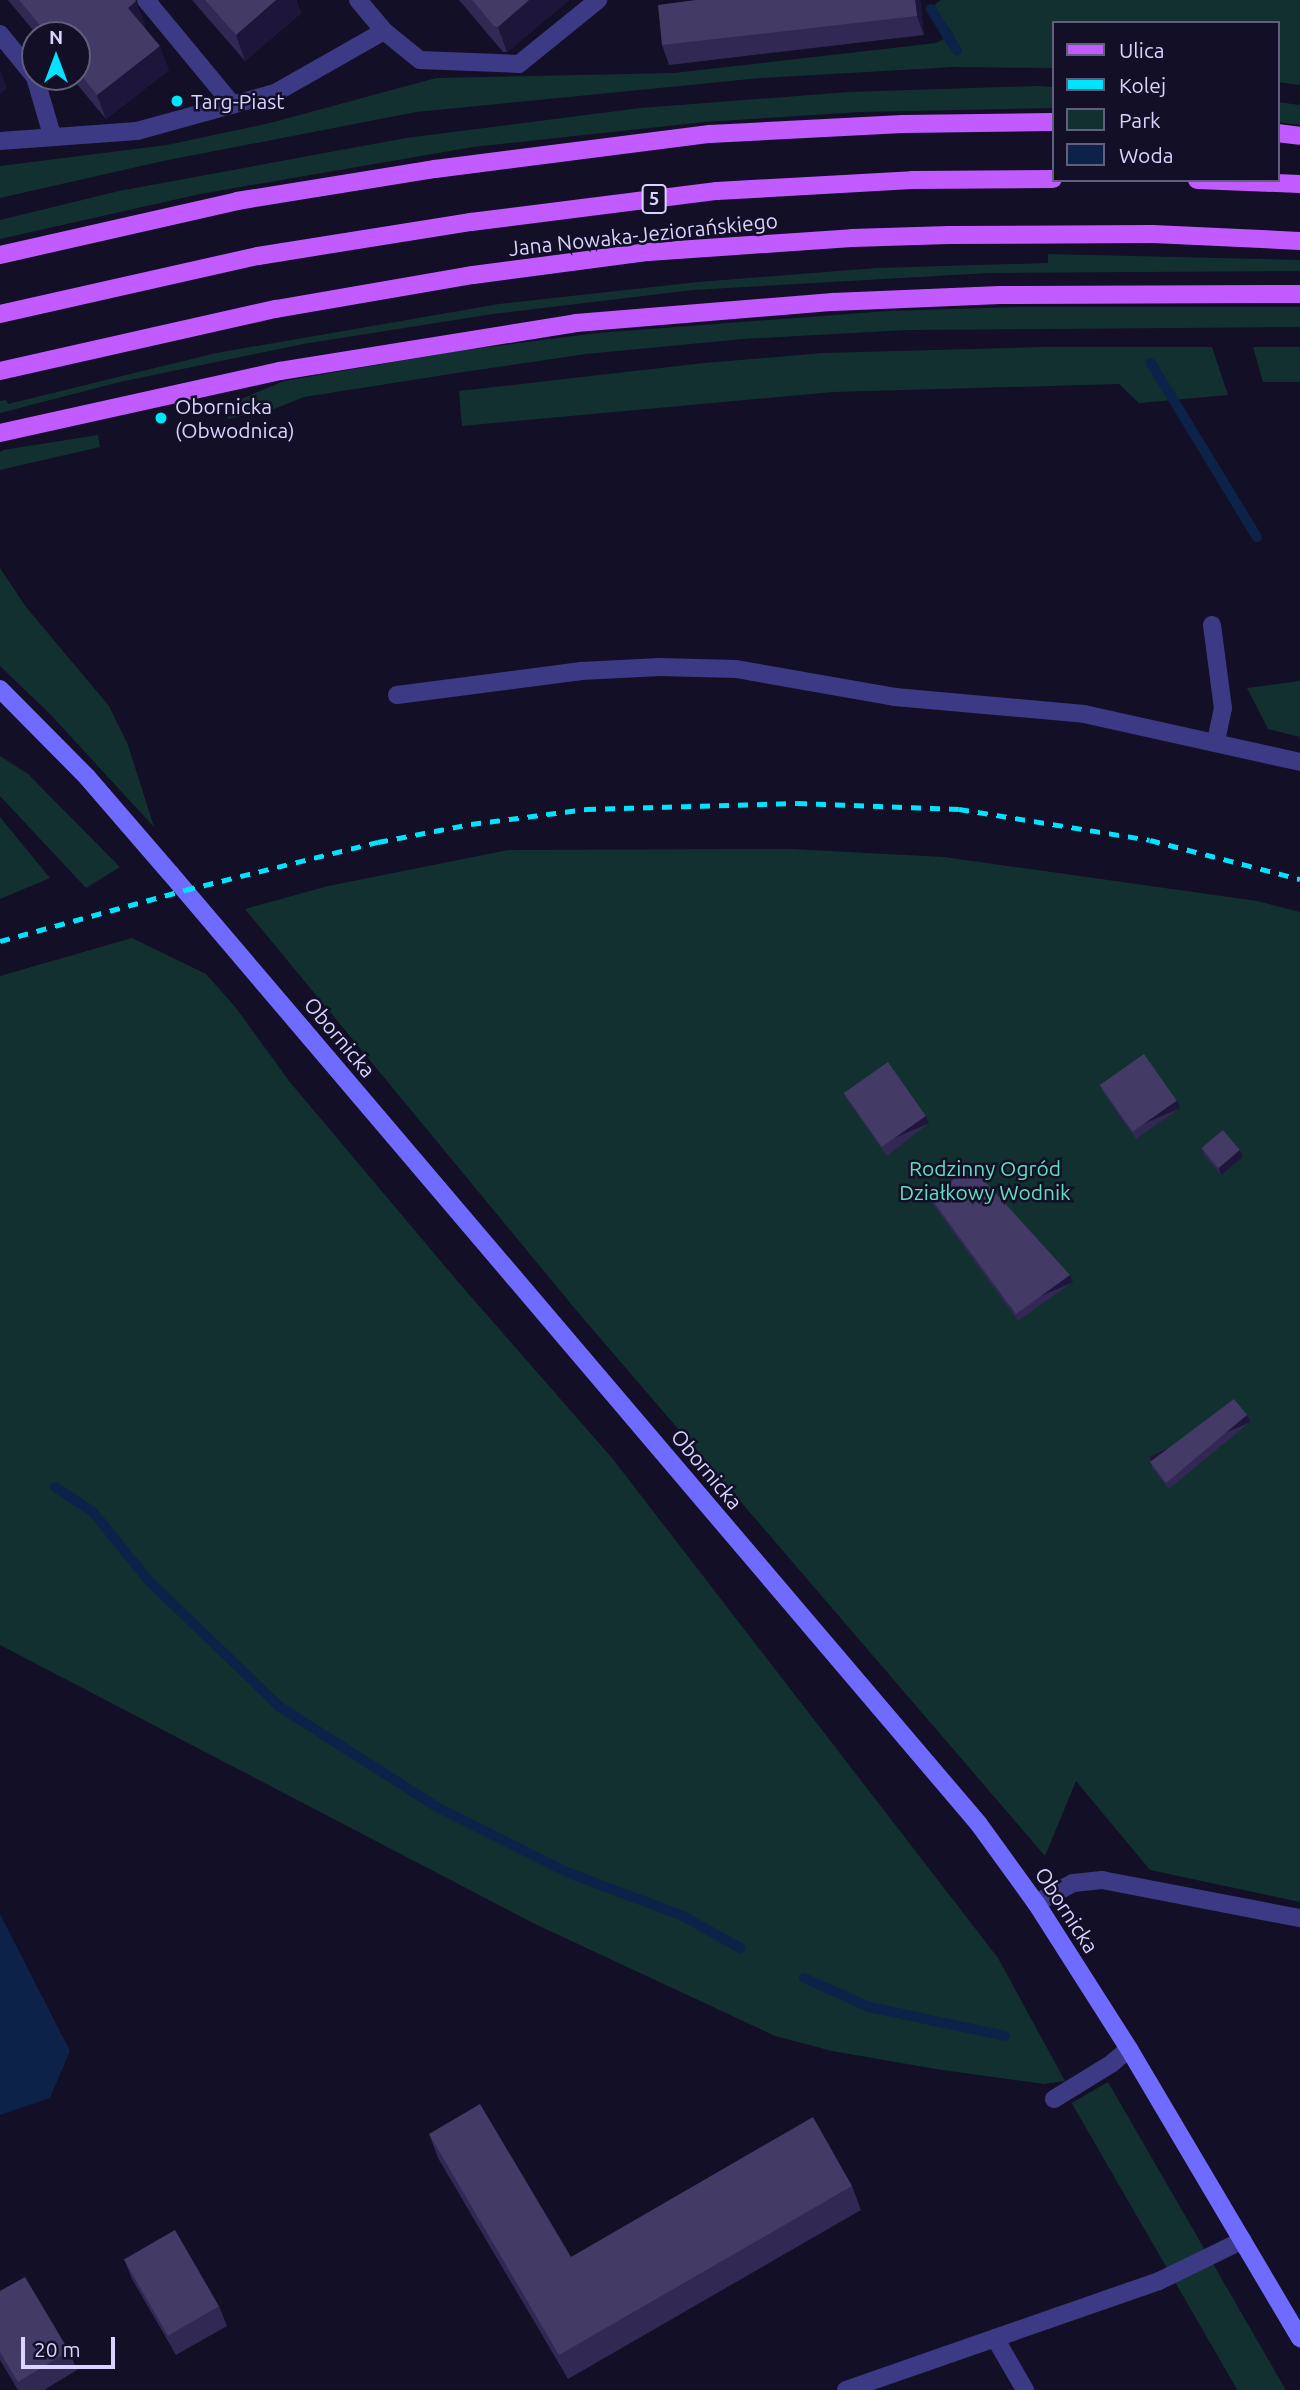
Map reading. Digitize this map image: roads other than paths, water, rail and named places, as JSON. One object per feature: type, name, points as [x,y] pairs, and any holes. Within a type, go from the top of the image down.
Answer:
[{"type":"main road","points":[[0,255],[237,201],[435,169],[710,134],[903,124],[1052,122]]},
{"type":"main road","points":[[1279,132],[1300,136]]},
{"type":"main road","name":"Jana Nowaka-Jeziorańskiego","points":[[0,314],[258,256],[471,222],[717,191],[912,180],[1052,179]]},
{"type":"main road","points":[[1248,182],[1300,184]]},
{"type":"main road","name":"Jana Nowaka-Jeziorańskiego","points":[[0,371],[276,309],[460,277],[648,252],[838,238],[949,235],[1153,234],[1300,241]]},
{"type":"main road","points":[[0,433],[280,370],[576,323],[820,303],[958,297],[1300,294]]},
{"type":"main road","name":"Obornicka","points":[[0,689],[87,777],[185,890],[978,1823],[1036,1903],[1129,2049],[1300,2338]]},
{"type":"street","points":[[146,0],[233,105]]},
{"type":"street","points":[[358,0],[384,31],[420,60],[519,64],[598,0]]},
{"type":"street","points":[[0,141],[52,135],[137,131],[275,93],[384,31]]},
{"type":"street","points":[[0,34],[21,60]]},
{"type":"street","points":[[39,91],[52,135]]},
{"type":"street","points":[[1212,625],[1223,708],[1216,742]]},
{"type":"street","points":[[397,695],[581,671],[660,667],[736,669],[895,697],[1084,714],[1300,762]]},
{"type":"street","points":[[1036,1903],[1073,1883],[1102,1880],[1300,1918]]},
{"type":"street","points":[[1054,2099],[1111,2064],[1129,2049]]},
{"type":"street","points":[[846,2390],[1178,2274],[1243,2240]]},
{"type":"street","points":[[995,2338],[1025,2390]]},
{"type":"water","points":[[0,1914],[70,2051],[50,2098],[0,2115]]},
{"type":"waterway","points":[[931,9],[957,51]]},
{"type":"waterway","points":[[1151,363],[1257,537]]},
{"type":"waterway","points":[[55,1487],[93,1512],[148,1580],[280,1707],[437,1807],[569,1873],[681,1915],[740,1948]]},
{"type":"waterway","points":[[804,1978],[869,2007],[1005,2036]]},
{"type":"railway","points":[[0,941],[185,890],[378,842],[471,824],[586,809],[797,803],[959,809],[1150,840],[1300,879]]},
{"type":"place","name":"Targ-Piast","points":[[177,101]]},
{"type":"place","name":"Obornicka (Obwodnica)","points":[[161,418]]},
{"type":"park label","name":"Rodzinny Ogród Działkowy Wodnik","points":[[985,1180]]}]
